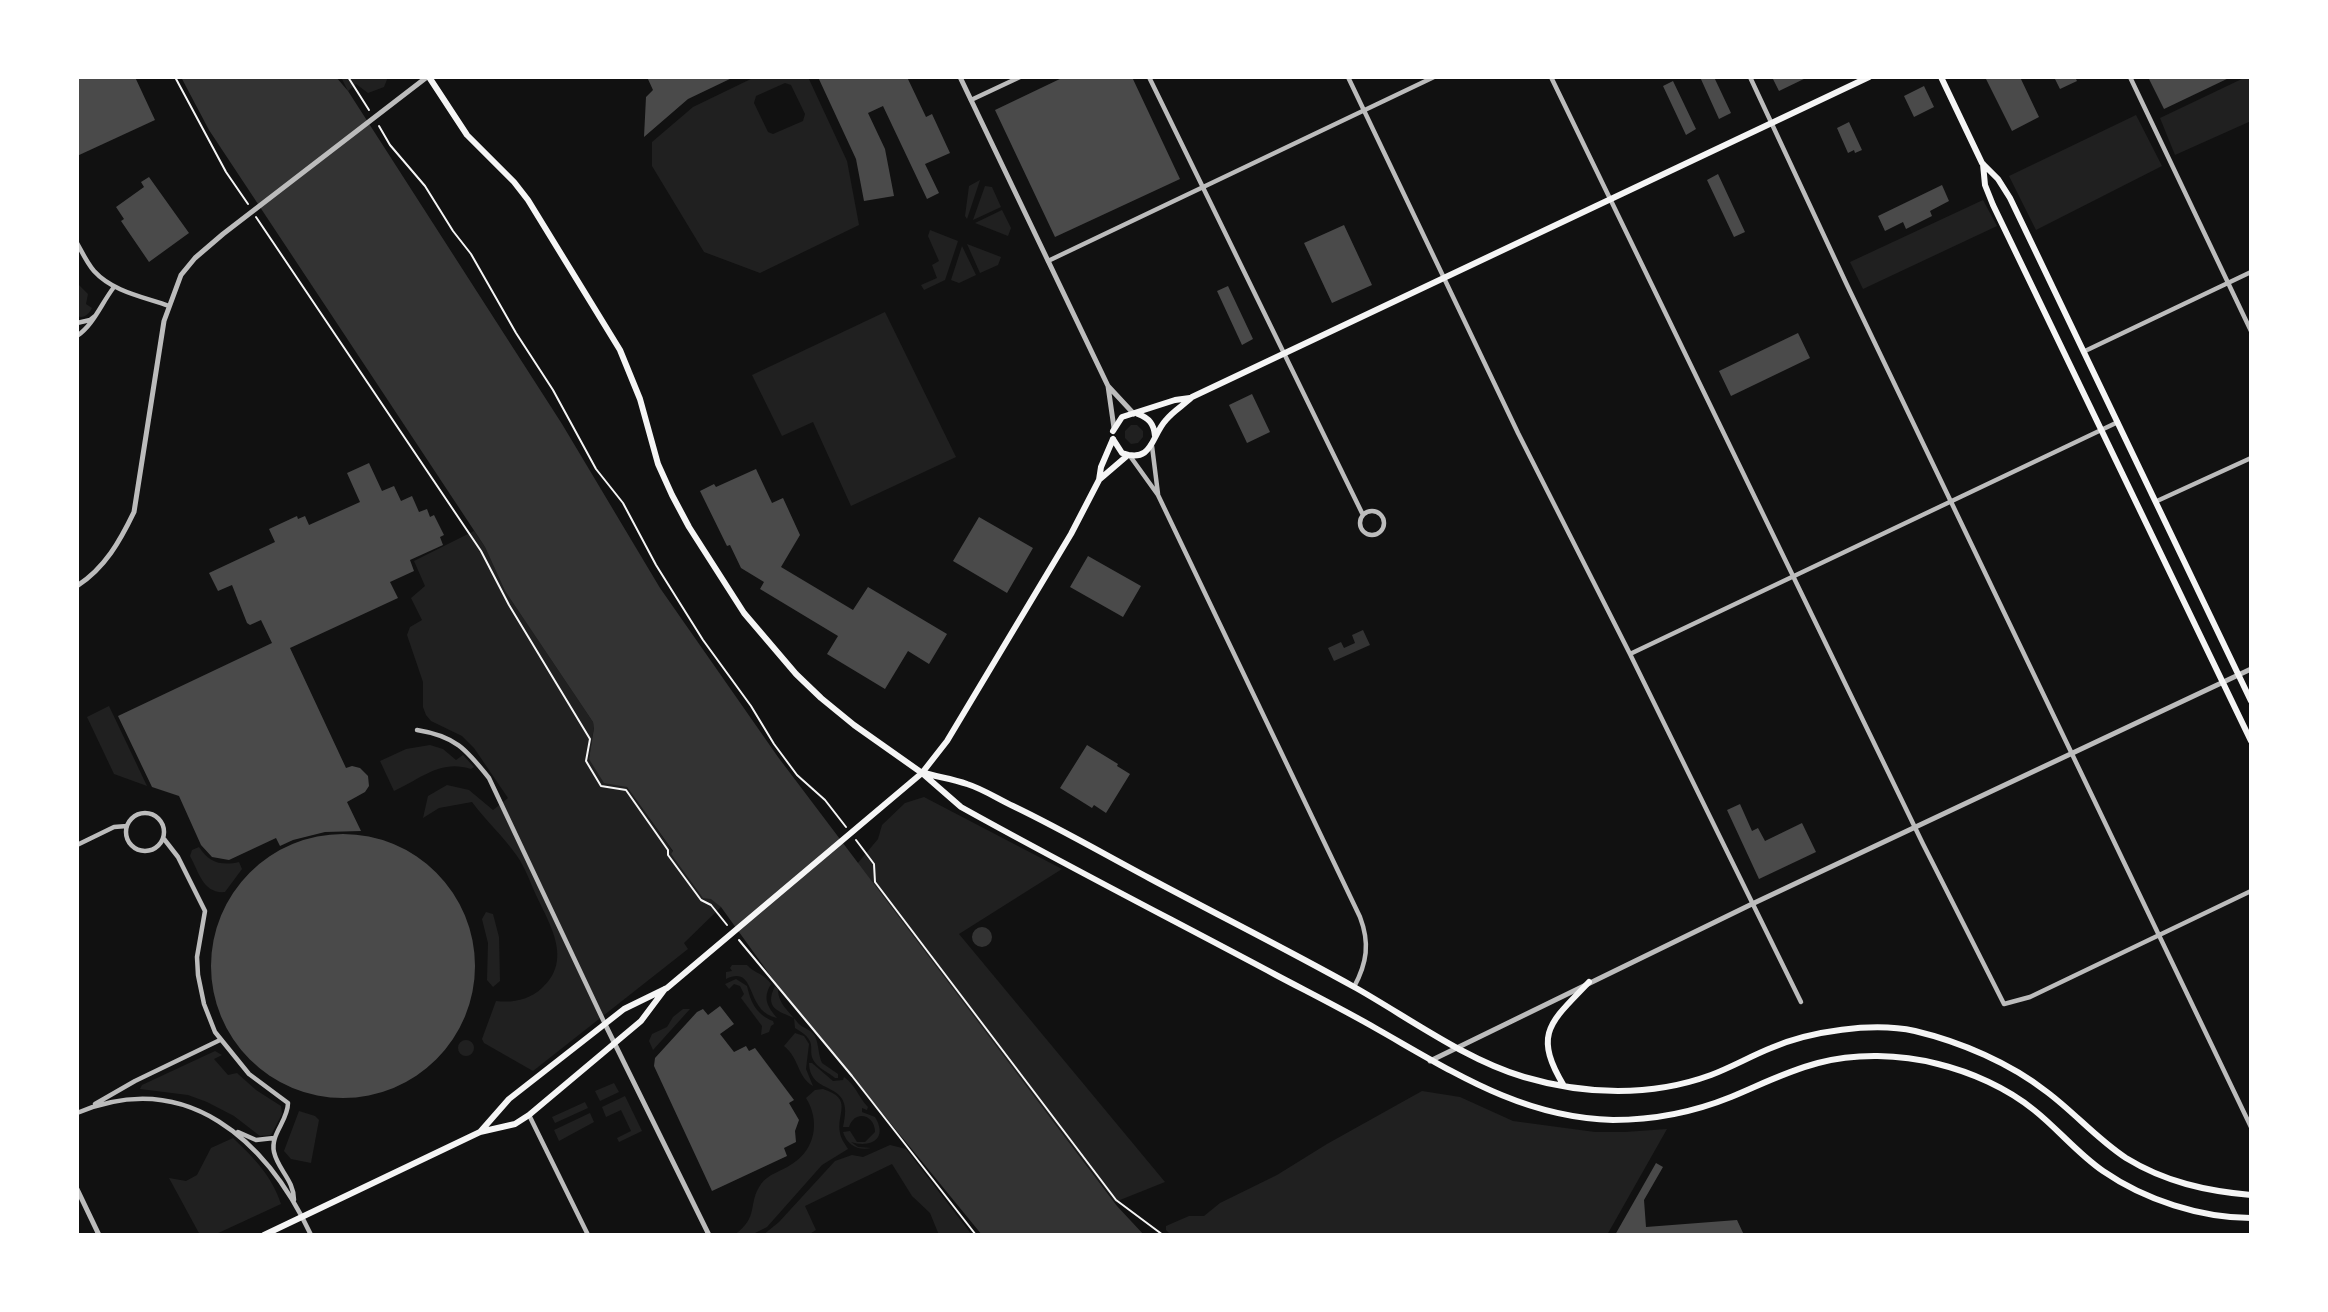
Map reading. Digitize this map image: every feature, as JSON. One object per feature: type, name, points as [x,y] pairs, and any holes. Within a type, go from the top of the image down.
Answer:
[{"type":"main road","points":[[428,77],[467,135],[514,182],[528,200],[603,320],[632,378],[658,464],[672,495],[689,527],[744,613],[796,674],[821,698],[922,773],[961,807],[1354,1017],[1430,1061],[1494,1094],[1533,1108],[1574,1117],[1614,1120],[1657,1118],[1701,1108],[1820,1062],[1893,1056],[1937,1063],[1977,1076],[2032,1108],[2103,1171],[2125,1184],[2170,1204],[2203,1213],[2251,1218]]},
{"type":"main road","points":[[1099,480],[1129,455],[1146,452],[1168,416],[1192,397],[1869,77]]},
{"type":"main road","points":[[1941,77],[1982,163],[1998,179],[2010,198],[2251,701]]},
{"type":"main road","points":[[1982,163],[1984,185],[1993,205],[2251,741]]},
{"type":"main road","points":[[1113,429],[1122,417],[1192,397]]},
{"type":"main road","points":[[1136,414],[1151,422],[1155,438]]},
{"type":"main road","points":[[1113,439],[1116,447],[1129,455]]},
{"type":"main road","points":[[264,1235],[480,1132],[515,1124],[529,1115],[641,1021],[667,988],[922,773],[947,741],[1071,534],[1099,480],[1101,467],[1113,439]]},
{"type":"main road","points":[[922,773],[968,784],[1028,813],[1354,987],[1498,1068],[1524,1077],[1594,1091],[1650,1089],[1712,1075],[1774,1046],[1808,1035],[1867,1029],[1913,1031],[1994,1059],[2022,1075],[2048,1092],[2095,1136],[2153,1172],[2191,1187],[2251,1195]]},
{"type":"main road","points":[[1564,1086],[1552,1066],[1547,1050],[1548,1033],[1560,1013],[1589,982]]},
{"type":"main road","points":[[480,1132],[509,1100],[624,1009],[667,988]]},
{"type":"street","points":[[77,586],[105,563],[122,539],[134,512],[164,321],[181,275],[195,258],[223,234],[428,77]]},
{"type":"street","points":[[960,77],[1108,386],[1113,439]]},
{"type":"street","points":[[971,100],[1020,77]]},
{"type":"street","points":[[1149,77],[1363,515],[1360,526],[1364,533],[1376,535],[1382,530],[1383,518],[1378,512],[1370,511],[1363,515]]},
{"type":"street","points":[[1348,77],[1518,433],[1801,1002]]},
{"type":"street","points":[[1048,261],[1434,77]]},
{"type":"street","points":[[1551,77],[1914,827],[2004,1004],[2030,997],[2251,891]]},
{"type":"street","points":[[1750,77],[1823,235],[2251,1127]]},
{"type":"street","points":[[2130,77],[2251,331]]},
{"type":"street","points":[[77,243],[93,270],[114,287],[169,306]]},
{"type":"street","points":[[2084,351],[2251,272]]},
{"type":"street","points":[[77,323],[90,320],[114,287]]},
{"type":"street","points":[[77,336],[93,322],[95,315]]},
{"type":"street","points":[[1108,386],[1136,414]]},
{"type":"street","points":[[1630,654],[2118,422]]},
{"type":"street","points":[[1152,446],[1158,495]]},
{"type":"street","points":[[1129,455],[1158,495],[1360,917],[1365,930],[1367,952],[1362,973],[1354,987]]},
{"type":"street","points":[[2157,501],[2251,458]]},
{"type":"street","points":[[1430,1061],[1752,904],[2251,669]]},
{"type":"street","points":[[417,730],[436,733],[456,742],[489,778],[614,1043],[709,1235]]},
{"type":"street","points":[[77,845],[114,827],[127,826],[137,815],[152,814],[163,824],[164,839],[178,857],[205,911],[199,940],[198,975],[208,1016],[220,1040],[249,1074],[288,1103],[288,1110],[274,1138],[274,1154],[292,1184],[294,1200]]},
{"type":"street","points":[[127,826],[128,841],[139,850],[154,849],[164,839]]},
{"type":"street","points":[[78,1113],[135,1081],[220,1040]]},
{"type":"street","points":[[78,1113],[98,1105],[121,1101],[167,1101],[191,1106],[212,1116],[251,1146],[275,1172],[294,1200],[311,1235]]},
{"type":"street","points":[[529,1115],[588,1235]]},
{"type":"street","points":[[232,1130],[256,1140],[274,1138]]},
{"type":"street","points":[[77,1189],[99,1235]]},
{"type":"path","points":[[175,77],[226,172],[481,551],[509,605],[590,739],[586,761],[601,786],[626,790],[701,900],[710,905],[728,926]]},
{"type":"path","points":[[348,77],[369,111]]},
{"type":"path","points":[[376,122],[390,145],[425,186],[471,254],[516,334],[553,390],[596,469],[623,503],[656,565],[702,640],[751,706],[774,744],[797,775],[825,800],[874,864],[875,882],[1119,1203],[1163,1235]]},
{"type":"path","points":[[736,936],[852,1076],[976,1235]]},
{"type":"shaded area","points":[[181,77],[336,77],[348,91],[562,424],[660,588],[778,757],[1117,1206],[1144,1235],[982,1235],[775,982],[721,907],[711,899],[703,898],[627,787],[604,783],[589,759],[593,722],[505,591],[485,547],[209,130]]},
{"type":"shaded area","points":[[341,77],[388,77],[384,87],[368,93],[356,84],[348,91]]},
{"type":"shaded area","points":[[755,77],[808,77],[847,161],[859,225],[760,273],[704,252],[652,166],[652,142],[693,107]],"holes":[[[785,83],[791,85],[805,114],[803,121],[773,134],[768,132],[754,103],[756,96]]]},
{"type":"shaded area","points":[[2251,77],[2251,121],[2175,155],[2160,118]]},
{"type":"shaded area","points":[[2136,115],[2162,166],[2036,230],[2009,176]]},
{"type":"shaded area","points":[[980,180],[967,219],[965,216],[969,186]]},
{"type":"shaded area","points":[[985,186],[992,187],[1001,207],[973,220]]},
{"type":"shaded area","points":[[1983,200],[1997,226],[1863,289],[1850,262]]},
{"type":"shaded area","points":[[1002,210],[1011,228],[1008,236],[975,223]]},
{"type":"shaded area","points":[[930,230],[958,241],[945,280],[924,290],[921,285],[937,278],[932,265],[939,261],[928,236]]},
{"type":"shaded area","points":[[967,244],[1001,257],[998,265],[980,273]]},
{"type":"shaded area","points":[[962,246],[976,275],[959,283],[951,280]]},
{"type":"shaded area","points":[[77,283],[88,294],[86,304],[92,308],[82,317],[77,316]]},
{"type":"shaded area","points":[[885,312],[956,457],[851,506],[813,422],[782,436],[752,375]]},
{"type":"shaded area","points":[[1131,425],[1137,425],[1143,431],[1143,437],[1138,443],[1131,444],[1125,438],[1125,431]]},
{"type":"shaded area","points":[[474,531],[485,547],[505,591],[593,722],[589,759],[627,787],[673,852],[671,854],[721,907],[684,943],[688,949],[533,1071],[484,1043],[482,1039],[496,1001],[526,998],[542,988],[551,977],[557,954],[556,942],[547,918],[520,860],[472,802],[439,808],[423,818],[428,796],[447,785],[469,790],[493,810],[508,798],[474,748],[462,736],[431,721],[426,715],[423,707],[423,682],[407,635],[410,627],[422,620],[411,598],[425,586],[414,561]]},
{"type":"shaded area","points":[[1363,630],[1370,645],[1334,661],[1328,648],[1341,642],[1344,648],[1355,643],[1352,635]]},
{"type":"shaded area","points":[[109,706],[147,786],[114,774],[87,717]]},
{"type":"shaded area","points":[[430,745],[443,749],[456,760],[463,755],[474,767],[440,768],[394,791],[380,761],[406,749]]},
{"type":"shaded area","points":[[924,797],[1062,869],[959,934],[1165,1182],[1115,1202],[857,864],[878,839],[882,825],[905,803]]},
{"type":"shaded area","points":[[199,847],[207,857],[216,862],[239,862],[242,869],[225,892],[218,892],[207,886],[199,875],[190,856],[192,850]]},
{"type":"shaded area","points":[[486,912],[493,914],[499,937],[500,981],[493,987],[487,980],[488,943],[482,919]]},
{"type":"shaded area","points":[[982,927],[989,930],[992,937],[989,944],[982,947],[975,944],[972,937],[975,930]]},
{"type":"shaded area","points":[[732,965],[747,965],[769,981],[771,984],[767,1002],[777,1018],[760,1007],[743,978],[736,976],[726,979],[726,972],[732,971]]},
{"type":"shaded area","points":[[736,979],[747,986],[758,1011],[773,1021],[769,1032],[761,1035],[762,1026],[741,998],[744,994],[740,986],[734,984],[729,989],[725,984]]},
{"type":"shaded area","points":[[775,986],[782,1003],[794,1018],[774,1008],[771,999]]},
{"type":"shaded area","points":[[683,1009],[690,1009],[653,1050],[649,1041],[652,1034],[667,1027],[673,1017]]},
{"type":"shaded area","points":[[794,1018],[813,1034],[822,1063],[838,1074],[838,1078],[813,1060],[811,1043],[795,1028]]},
{"type":"shaded area","points":[[795,1033],[804,1036],[809,1044],[806,1069],[813,1086],[804,1078],[793,1056],[784,1046]]},
{"type":"shaded area","points":[[466,1040],[474,1048],[466,1056],[458,1048]]},
{"type":"shaded area","points":[[215,1051],[222,1055],[214,1059],[228,1075],[237,1073],[256,1090],[281,1106],[282,1114],[271,1135],[260,1136],[234,1116],[188,1095],[140,1089],[142,1085]]},
{"type":"shaded area","points":[[809,1063],[833,1081],[843,1080],[844,1077],[854,1087],[868,1107],[867,1110],[862,1108],[862,1112],[875,1117],[880,1131],[878,1137],[870,1143],[851,1142],[858,1147],[871,1148],[862,1149],[854,1146],[843,1132],[850,1131],[857,1142],[865,1142],[875,1132],[872,1122],[860,1116],[852,1121],[849,1127],[843,1127],[843,1101],[838,1094],[817,1081],[811,1074]]},
{"type":"shaded area","points":[[614,1083],[619,1092],[600,1101],[595,1091]]},
{"type":"shaded area","points":[[823,1089],[838,1097],[841,1102],[840,1133],[848,1149],[822,1165],[767,1227],[751,1235],[734,1235],[747,1222],[761,1184],[800,1158],[811,1142],[813,1115],[806,1098],[815,1090]]},
{"type":"shaded area","points":[[1422,1091],[1460,1097],[1513,1121],[1595,1132],[1667,1129],[1607,1235],[1171,1235],[1166,1230],[1166,1226],[1189,1216],[1204,1216],[1220,1203],[1277,1175]]},
{"type":"shaded area","points":[[625,1096],[642,1131],[619,1142],[617,1138],[631,1131],[621,1110],[606,1117],[602,1107]]},
{"type":"shaded area","points":[[585,1102],[588,1108],[555,1123],[552,1117]]},
{"type":"shaded area","points":[[299,1111],[319,1120],[311,1163],[291,1159],[284,1151]]},
{"type":"shaded area","points":[[590,1113],[594,1122],[559,1141],[554,1130]]},
{"type":"shaded area","points":[[233,1138],[267,1176],[281,1204],[214,1235],[200,1235],[169,1178],[186,1181],[197,1175],[211,1148]]},
{"type":"shaded area","points":[[890,1145],[906,1149],[972,1235],[939,1235],[930,1213],[912,1196],[892,1164],[805,1206],[816,1230],[808,1235],[763,1235],[779,1222],[835,1161],[852,1155],[863,1157]]},
{"type":"building","points":[[77,77],[135,77],[155,120],[77,156]]},
{"type":"building","points":[[647,77],[734,77],[688,99],[644,137],[646,97],[653,90]]},
{"type":"building","points":[[818,77],[907,77],[926,117],[932,114],[950,153],[925,164],[939,193],[927,199],[883,106],[868,113],[885,149],[894,196],[864,201],[856,159]]},
{"type":"building","points":[[1064,77],[1132,77],[1180,179],[1055,237],[995,110]]},
{"type":"building","points":[[1700,77],[1714,77],[1731,113],[1719,119]]},
{"type":"building","points":[[1772,77],[1808,77],[1779,91]]},
{"type":"building","points":[[1985,77],[2020,77],[2039,117],[2012,131]]},
{"type":"building","points":[[2054,77],[2075,77],[2077,81],[2060,89]]},
{"type":"building","points":[[2148,77],[2231,77],[2164,109]]},
{"type":"building","points":[[1673,81],[1696,129],[1686,135],[1663,86]]},
{"type":"building","points":[[1924,86],[1934,107],[1914,117],[1904,96]]},
{"type":"building","points":[[1849,122],[1862,150],[1855,153],[1854,150],[1848,153],[1837,128]]},
{"type":"building","points":[[1718,174],[1745,232],[1734,237],[1707,180]]},
{"type":"building","points":[[149,177],[189,233],[149,262],[121,221],[124,219],[116,207],[144,187],[141,182]]},
{"type":"building","points":[[1942,185],[1949,201],[1930,211],[1932,216],[1906,229],[1903,222],[1885,231],[1878,216]]},
{"type":"building","points":[[1344,225],[1372,285],[1332,303],[1304,243]]},
{"type":"building","points":[[1228,286],[1253,339],[1242,345],[1217,291]]},
{"type":"building","points":[[1798,333],[1810,358],[1731,396],[1719,371]]},
{"type":"building","points":[[1252,394],[1270,432],[1247,443],[1229,405]]},
{"type":"building","points":[[369,463],[382,491],[394,486],[401,501],[412,496],[419,512],[427,509],[430,517],[434,515],[444,535],[440,537],[443,545],[410,560],[414,571],[390,582],[398,598],[290,648],[346,768],[360,768],[368,776],[369,786],[365,792],[347,802],[361,831],[325,832],[280,846],[276,838],[229,860],[212,857],[201,845],[179,796],[152,787],[118,716],[272,643],[261,620],[250,625],[247,623],[232,585],[218,591],[209,573],[275,542],[269,529],[297,516],[298,519],[305,516],[309,525],[360,502],[347,473]]},
{"type":"building","points":[[756,469],[772,503],[783,498],[800,535],[781,567],[853,610],[868,587],[947,634],[929,664],[908,651],[885,689],[827,654],[838,636],[760,589],[764,582],[741,568],[700,491],[714,484],[716,487]]},
{"type":"building","points":[[979,517],[1033,548],[1007,593],[953,561]]},
{"type":"building","points":[[1088,556],[1141,586],[1123,617],[1070,587]]},
{"type":"building","points":[[1087,745],[1130,774],[1106,813],[1094,805],[1092,808],[1060,788]]},
{"type":"building","points":[[1740,804],[1752,831],[1758,828],[1765,841],[1802,823],[1816,852],[1759,879],[1727,810]]},
{"type":"building","points":[[330,834],[356,834],[381,839],[405,849],[437,872],[453,892],[465,915],[473,940],[473,992],[465,1017],[453,1040],[437,1060],[417,1076],[381,1093],[356,1098],[330,1098],[305,1093],[281,1083],[249,1060],[233,1040],[216,1004],[211,979],[211,953],[216,928],[226,904],[249,872],[269,856],[305,839]]},
{"type":"building","points":[[720,1006],[734,1024],[720,1034],[734,1052],[746,1046],[749,1051],[755,1048],[794,1100],[789,1103],[799,1120],[795,1131],[796,1142],[784,1148],[787,1156],[712,1191],[654,1066],[655,1058],[697,1012],[703,1009],[708,1015]]},
{"type":"building","points":[[1656,1163],[1663,1167],[1644,1200],[1646,1227],[1737,1220],[1744,1235],[1615,1235]]}]
